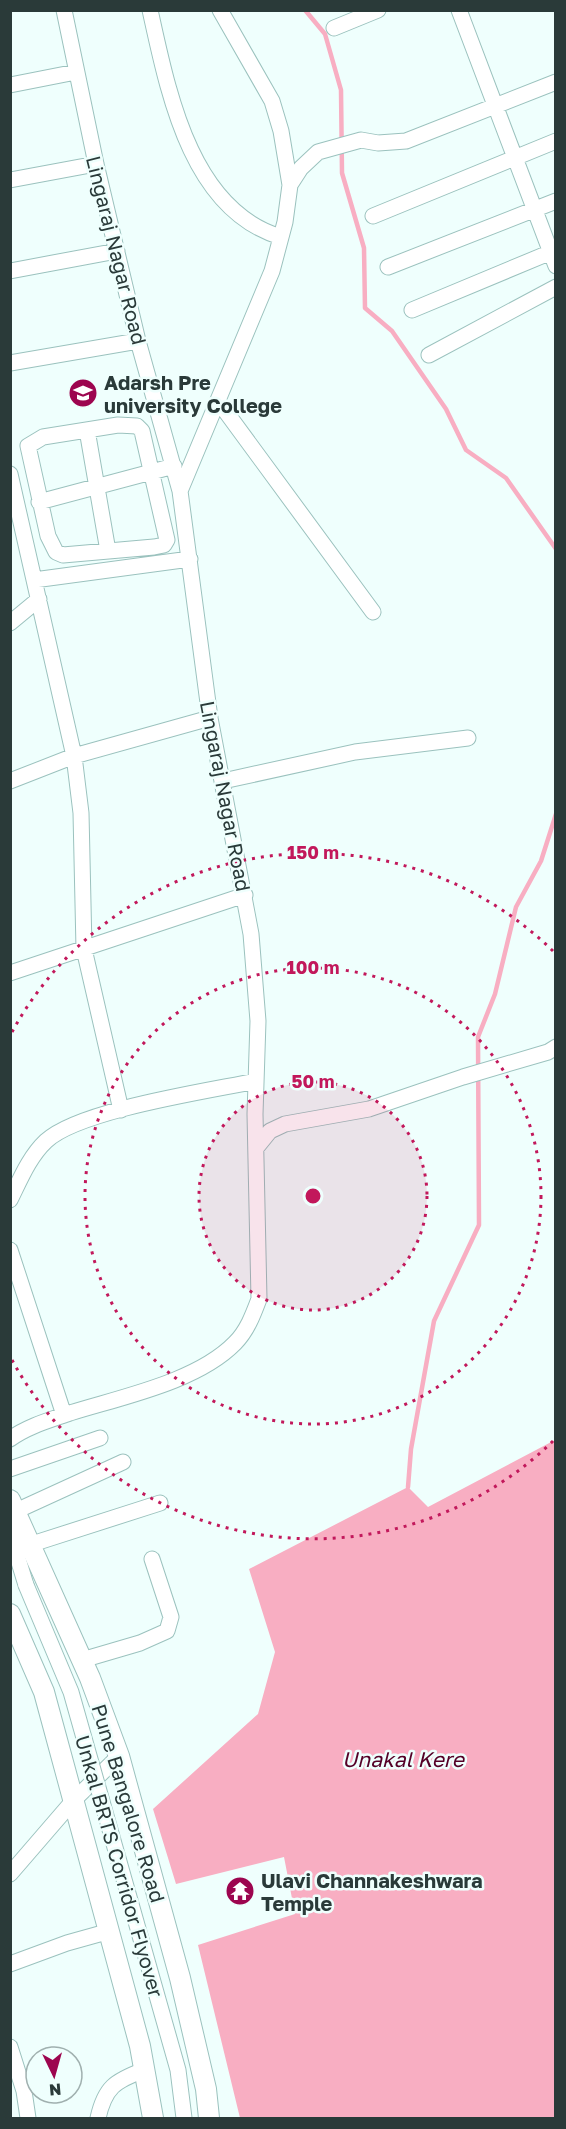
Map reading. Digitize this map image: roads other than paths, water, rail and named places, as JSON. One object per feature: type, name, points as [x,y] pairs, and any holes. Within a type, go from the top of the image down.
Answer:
[{"type":"main road","name":"Pune Bangalore Road","points":[[13,1505],[82,1660],[119,1756],[180,1978],[206,2089],[209,2118]]},
{"type":"main road","points":[[10,1614],[44,1692],[110,1931],[144,2070],[153,2118]]},
{"type":"street","name":"Lingaraj Nagar Road","points":[[10,1439],[64,1415],[181,1377],[214,1361],[236,1342],[251,1321],[259,1299],[256,980],[245,896],[210,718],[180,492],[138,341],[96,164],[64,10]]},
{"type":"street","points":[[150,10],[162,67],[178,124],[205,174],[230,210],[246,222],[281,237]]},
{"type":"street","points":[[180,492],[272,271],[281,237],[290,185],[281,131],[272,101],[220,10]]},
{"type":"street","points":[[334,28],[378,10]]},
{"type":"street","points":[[412,310],[554,256],[534,210],[459,10]]},
{"type":"street","points":[[10,85],[76,72]]},
{"type":"street","points":[[290,185],[301,168],[318,152],[361,140],[378,143],[406,141],[555,82]]},
{"type":"street","points":[[373,216],[555,141]]},
{"type":"street","points":[[10,180],[96,164]]},
{"type":"street","points":[[388,267],[555,201]]},
{"type":"street","points":[[10,271],[117,251]]},
{"type":"street","points":[[429,355],[555,286]]},
{"type":"street","points":[[10,363],[138,341]]},
{"type":"street","points":[[218,401],[373,612]]},
{"type":"street","points":[[118,425],[137,426],[142,431],[167,540],[164,545],[63,555],[51,547],[28,446],[44,437],[87,430],[118,425]]},
{"type":"street","points":[[87,430],[108,551]]},
{"type":"street","points":[[39,501],[97,488],[174,466]]},
{"type":"street","points":[[10,474],[74,756],[81,813],[84,949],[121,1110]]},
{"type":"street","points":[[34,580],[190,559]]},
{"type":"street","points":[[10,622],[39,599]]},
{"type":"street","points":[[10,781],[74,756],[210,718]]},
{"type":"street","points":[[223,781],[346,754],[468,738]]},
{"type":"street","points":[[10,973],[245,896]]},
{"type":"street","points":[[257,1147],[270,1131],[285,1124],[369,1109],[463,1077],[548,1052],[555,1047]]},
{"type":"street","points":[[10,1200],[26,1168],[46,1140],[65,1129],[121,1110],[256,1081]]},
{"type":"street","points":[[10,1250],[64,1415]]},
{"type":"street","points":[[10,1469],[100,1438]]},
{"type":"street","points":[[13,1505],[123,1462]]},
{"type":"street","points":[[32,1544],[160,1503]]},
{"type":"street","points":[[10,1533],[26,1585]]},
{"type":"street","points":[[82,1660],[140,1643],[167,1631],[171,1617],[152,1559]]},
{"type":"street","points":[[10,1563],[26,1585]]},
{"type":"street","name":"Unkal BRTS Corridor Flyover","points":[[26,1585],[71,1692],[178,2070],[184,2118]]},
{"type":"street","points":[[10,1874],[73,1801],[119,1756]]},
{"type":"street","points":[[10,1964],[67,1943],[110,1931]]},
{"type":"street","points":[[10,2047],[24,2091],[28,2118]]},
{"type":"street","points":[[98,2118],[107,2091],[119,2080],[144,2070]]},
{"type":"water","name":"Unakal Kere","points":[[555,1440],[555,2118],[240,2118],[198,1945],[295,1914],[284,1857],[176,1884],[153,1809],[258,1714],[275,1652],[249,1569],[408,1487],[428,1507]]},
{"type":"waterway","points":[[305,10],[325,34],[341,90],[342,173],[364,248],[365,308],[392,331],[446,409],[466,450],[506,478],[556,549]]},
{"type":"waterway","points":[[408,1487],[411,1449],[434,1321],[479,1225],[478,1037],[495,994],[516,907],[541,861],[556,814]]},
{"type":"place","name":"Adarsh Pre university College","points":[[83,393]]},
{"type":"place","name":"Ulavi Channakeshwara Temple","points":[[240,1891]]}]
